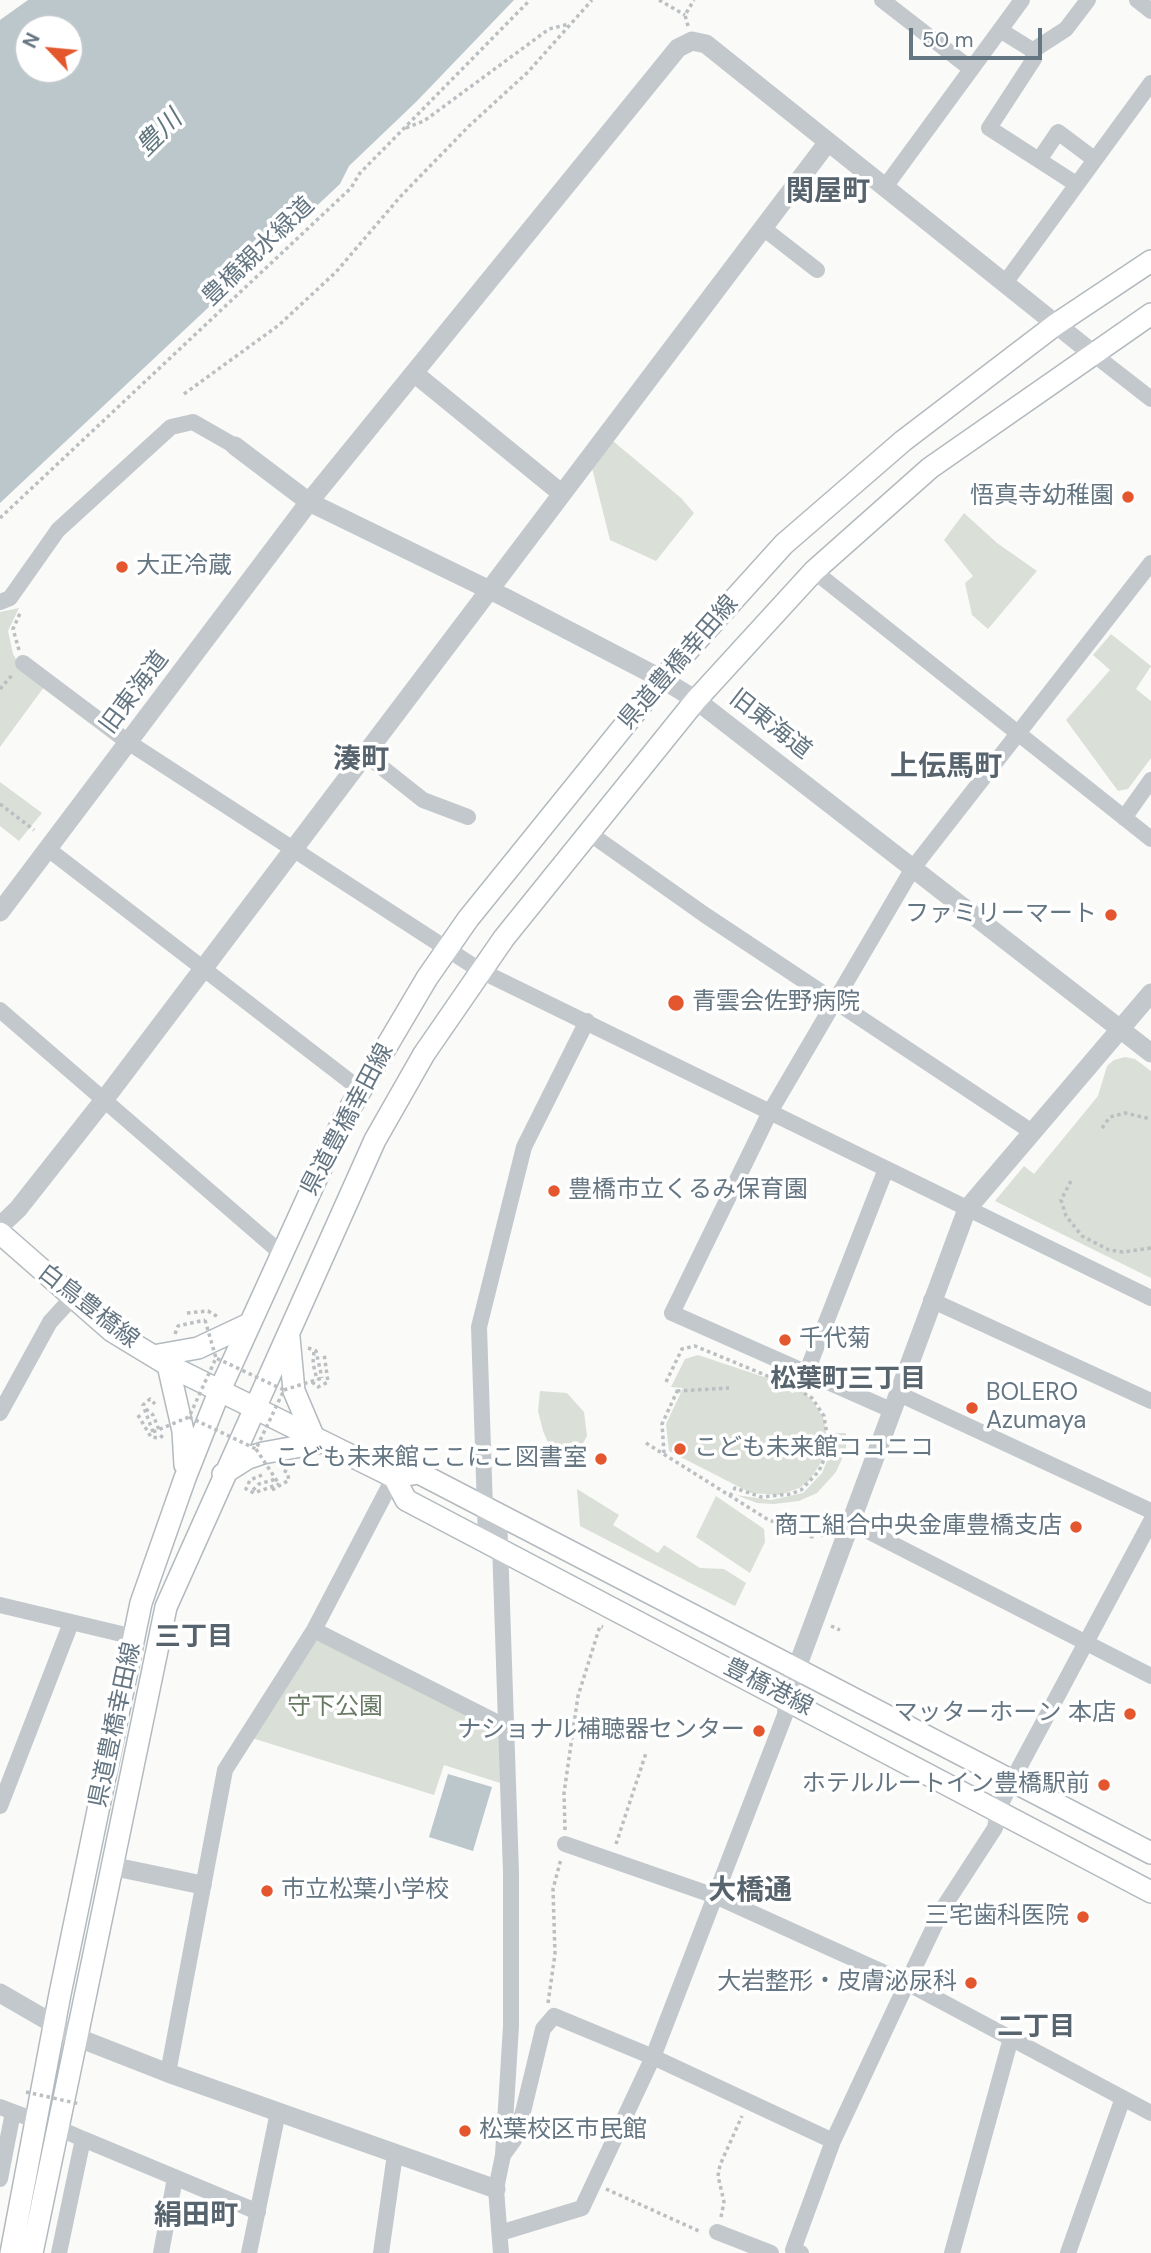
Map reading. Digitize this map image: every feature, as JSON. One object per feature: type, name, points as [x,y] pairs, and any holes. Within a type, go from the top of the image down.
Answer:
[{"type":"main road","name":"県道豊橋幸田線","points":[[11,2253],[55,2023],[142,1602],[185,1478],[219,1392],[343,1121],[360,1090],[446,948],[662,679],[784,544],[903,441],[1055,326],[1151,261]]},
{"type":"main road","name":"県道豊橋幸田線","points":[[32,2253],[166,1606],[375,1140],[424,1054],[481,971],[696,700],[814,571],[930,468],[1151,313]]},
{"type":"main road","name":"白鳥豊橋線","points":[[0,1233],[71,1299],[112,1331],[160,1361],[219,1392]]},
{"type":"main road","points":[[185,1478],[183,1431],[160,1361],[198,1348],[249,1324]]},
{"type":"main road","points":[[223,1475],[248,1458],[318,1440],[294,1391],[289,1356],[290,1327]]},
{"type":"main road","name":"豊橋港線","points":[[219,1392],[394,1477],[419,1473],[1151,1853]]},
{"type":"main road","name":"豊橋港線","points":[[394,1477],[406,1500],[786,1697],[1151,1892]]},
{"type":"street","points":[[882,0],[971,69]]},
{"type":"street","points":[[885,187],[1022,0]]},
{"type":"street","points":[[1032,50],[1066,29],[1088,0]]},
{"type":"street","points":[[1137,0],[1151,11]]},
{"type":"street","points":[[1000,30],[1032,50],[1034,59],[989,128],[1076,184]]},
{"type":"street","points":[[309,502],[678,48],[692,41],[706,44],[1055,326],[1151,399]]},
{"type":"street","points":[[1005,283],[1151,83]]},
{"type":"street","points":[[1039,160],[1058,132],[1094,159]]},
{"type":"street","points":[[0,1226],[18,1209],[104,1100],[828,142]]},
{"type":"street","points":[[763,228],[817,270]]},
{"type":"street","points":[[414,373],[561,492]]},
{"type":"street","name":"旧東海道","points":[[0,602],[10,598],[58,530],[171,427],[193,422],[236,446],[309,502],[489,590],[662,679],[696,700],[1151,1053]]},
{"type":"street","name":"旧東海道","points":[[0,912],[309,502]]},
{"type":"street","points":[[1151,563],[912,868],[770,1112],[672,1313],[807,1371],[894,1402],[1151,1511]]},
{"type":"street","points":[[814,571],[1151,839]]},
{"type":"street","points":[[23,663],[128,742],[481,971],[1151,1298]]},
{"type":"street","points":[[365,754],[423,800],[468,817]]},
{"type":"street","points":[[1124,818],[1151,779]]},
{"type":"street","points":[[589,834],[705,915],[1032,1132]]},
{"type":"street","points":[[48,849],[360,1090]]},
{"type":"street","points":[[500,2232],[582,2208],[653,2057],[785,1716],[786,1697],[796,1668],[967,1209],[1151,993]]},
{"type":"street","points":[[0,1010],[282,1254]]},
{"type":"street","points":[[501,2253],[496,2189],[502,2155],[511,2026],[511,1873],[506,1727],[479,1327],[524,1147],[587,1021]]},
{"type":"street","points":[[807,1371],[886,1169]]},
{"type":"street","points":[[0,1413],[50,1322],[71,1299]]},
{"type":"street","points":[[932,1300],[1151,1401]]},
{"type":"street","points":[[168,2073],[225,1770],[314,1630],[394,1477]]},
{"type":"street","points":[[793,2252],[833,2141],[943,1908],[995,1828],[998,1810],[1013,1779],[1151,1521]]},
{"type":"street","points":[[850,1522],[1151,1676]]},
{"type":"street","points":[[0,1605],[134,1637]]},
{"type":"street","points":[[0,1806],[71,1623]]},
{"type":"street","points":[[314,1630],[506,1727]]},
{"type":"street","points":[[565,1844],[715,1896],[907,1983],[1151,2113]]},
{"type":"street","points":[[111,1866],[202,1885]]},
{"type":"street","points":[[0,1993],[76,2036],[168,2073],[496,2189]]},
{"type":"street","points":[[502,2155],[514,2140],[534,2074],[539,2041],[549,2019],[563,2018],[833,2141]]},
{"type":"street","points":[[952,2253],[1011,2039]]},
{"type":"street","points":[[1068,2253],[1124,2098]]},
{"type":"street","points":[[0,2179],[6,2109],[37,2121]]},
{"type":"street","points":[[249,2253],[278,2112]]},
{"type":"street","points":[[58,2128],[258,2212]]},
{"type":"street","points":[[59,2253],[83,2139]]},
{"type":"street","points":[[381,2253],[395,2154]]},
{"type":"street","points":[[161,2253],[175,2178]]},
{"type":"street","points":[[717,2232],[771,2253]]},
{"type":"path","name":"豊橋親水緑道","points":[[0,519],[351,188],[360,173],[530,0]]},
{"type":"path","points":[[184,394],[279,326],[337,271],[400,197],[469,126],[528,72],[592,0]]},
{"type":"path","points":[[659,0],[685,15],[692,41]]},
{"type":"path","points":[[685,15],[694,0]]},
{"type":"path","points":[[402,130],[424,121],[549,29],[571,23]]},
{"type":"path","points":[[23,663],[13,629],[24,603]]},
{"type":"path","points":[[0,804],[34,830]]},
{"type":"path","points":[[1102,1128],[1110,1117],[1125,1113],[1151,1119]]},
{"type":"path","points":[[1071,1181],[1061,1200],[1066,1216],[1082,1236],[1109,1250],[1124,1252],[1151,1248]]},
{"type":"path","points":[[187,1313],[214,1313],[219,1320],[216,1327],[204,1332]]},
{"type":"path","points":[[138,1415],[151,1437],[163,1437],[165,1431],[153,1400],[147,1399],[143,1409],[153,1432],[159,1430],[189,1417],[216,1358],[205,1320],[178,1326],[174,1332],[179,1338]]},
{"type":"path","points":[[666,1381],[682,1349],[695,1346],[803,1392],[824,1416],[829,1448],[810,1482],[801,1490],[780,1497],[761,1497],[735,1489],[730,1496]]},
{"type":"path","points":[[216,1358],[284,1390],[322,1378],[316,1351],[310,1347],[305,1354]]},
{"type":"path","points":[[314,1352],[313,1363],[317,1380]]},
{"type":"path","points":[[308,1364],[313,1384],[318,1387],[326,1385],[330,1377],[324,1353]]},
{"type":"path","points":[[665,1455],[661,1440],[662,1424],[678,1389],[729,1388]]},
{"type":"path","points":[[256,1449],[284,1390]]},
{"type":"path","points":[[146,1409],[153,1415],[159,1430]]},
{"type":"path","points":[[189,1417],[256,1449],[276,1479],[279,1483],[254,1493],[246,1489],[250,1480],[278,1469],[287,1472],[289,1480],[272,1490]]},
{"type":"path","points":[[646,1443],[767,1519],[812,1537],[814,1532],[825,1536]]},
{"type":"path","points":[[253,1490],[259,1483],[276,1479]]},
{"type":"path","points":[[549,2019],[547,2008],[555,1954],[553,1889],[565,1844],[564,1793],[578,1696],[600,1626]]},
{"type":"path","points":[[831,1626],[840,1630]]},
{"type":"path","points":[[611,1860],[646,1753]]},
{"type":"path","points":[[26,2092],[80,2104]]},
{"type":"path","points":[[595,2184],[715,2238],[724,2202],[718,2176],[720,2165],[748,2101]]},
{"type":"green space","points":[[613,441],[681,498],[694,513],[656,561],[610,540],[592,468]]},
{"type":"green space","points":[[964,513],[997,543],[1037,571],[988,629],[972,615],[965,583],[973,576],[944,540]]},
{"type":"green space","points":[[19,608],[8,631],[13,654],[23,671],[44,687],[0,747],[0,612]]},
{"type":"green space","points":[[1111,634],[1151,666],[1136,689],[1151,701],[1151,758],[1128,789],[1118,791],[1066,720],[1110,670],[1093,655]]},
{"type":"green space","points":[[0,782],[42,813],[19,841],[0,826]]},
{"type":"green space","points":[[1125,1057],[1135,1059],[1151,1071],[1151,1278],[995,1201],[1024,1166],[1034,1174],[1098,1096],[1107,1066],[1114,1060]]},
{"type":"green space","points":[[698,1355],[773,1380],[803,1392],[811,1399],[823,1417],[827,1437],[824,1458],[809,1481],[780,1495],[751,1493],[669,1451],[666,1424],[683,1388],[671,1387],[685,1359]]},
{"type":"green space","points":[[540,1391],[567,1393],[584,1412],[587,1436],[571,1465],[551,1449],[543,1431],[538,1411]]},
{"type":"green space","points":[[832,1433],[846,1433],[846,1450],[836,1472],[817,1493],[799,1501],[774,1504],[757,1503],[736,1495],[771,1500],[803,1493],[822,1473],[832,1449]]},
{"type":"green space","points":[[577,1489],[619,1515],[613,1525],[658,1553],[664,1545],[700,1568],[724,1569],[746,1583],[735,1606],[580,1526]]},
{"type":"green space","points":[[716,1496],[764,1529],[765,1542],[750,1573],[696,1537]]},
{"type":"green space","name":"守下公園","points":[[322,1640],[500,1729],[500,1783],[444,1765],[434,1795],[252,1738],[314,1641]]},
{"type":"water","name":"豊川","points":[[28,0],[514,0],[416,102],[349,166],[340,184],[0,503],[0,20]]},
{"type":"water","points":[[448,1774],[492,1787],[473,1851],[429,1837]]},
{"type":"place","name":"悟真寺幼稚園","points":[[1128,497]]},
{"type":"place","name":"大正冷蔵","points":[[122,567]]},
{"type":"place","name":"ファミリーマート","points":[[1111,915]]},
{"type":"place","name":"青雲会佐野病院","points":[[676,1003]]},
{"type":"place","name":"豊橋市立くるみ保育園","points":[[554,1191]]},
{"type":"place","name":"千代菊","points":[[785,1340]]},
{"type":"place","name":"BOLERO Azumaya","points":[[972,1408]]},
{"type":"place","name":"こども未来館ココニコ","points":[[680,1449]]},
{"type":"place","name":"こども未来館ここにこ図書室","points":[[601,1459]]},
{"type":"place","name":"商工組合中央金庫豊橋支店","points":[[1076,1527]]},
{"type":"place","name":"マッターホーン 本店","points":[[1130,1714]]},
{"type":"place","name":"ナショナル補聴器センター","points":[[759,1731]]},
{"type":"place","name":"ホテルルートイン豊橋駅前","points":[[1104,1785]]},
{"type":"place","name":"市立松葉小学校","points":[[267,1891]]},
{"type":"place","name":"三宅歯科医院","points":[[1083,1917]]},
{"type":"place","name":"大岩整形・皮膚泌尿科","points":[[971,1983]]},
{"type":"place","name":"松葉校区市民館","points":[[465,2131]]},
{"type":"district","name":"関屋町","points":[[828,193]]},
{"type":"district","name":"湊町","points":[[361,761]]},
{"type":"district","name":"上伝馬町","points":[[946,768]]},
{"type":"district","name":"松葉町三丁目","points":[[848,1380]]},
{"type":"district","name":"三丁目","points":[[194,1638]]},
{"type":"district","name":"大橋通","points":[[750,1892]]},
{"type":"district","name":"二丁目","points":[[1036,2028]]},
{"type":"district","name":"絹田町","points":[[196,2217]]}]
